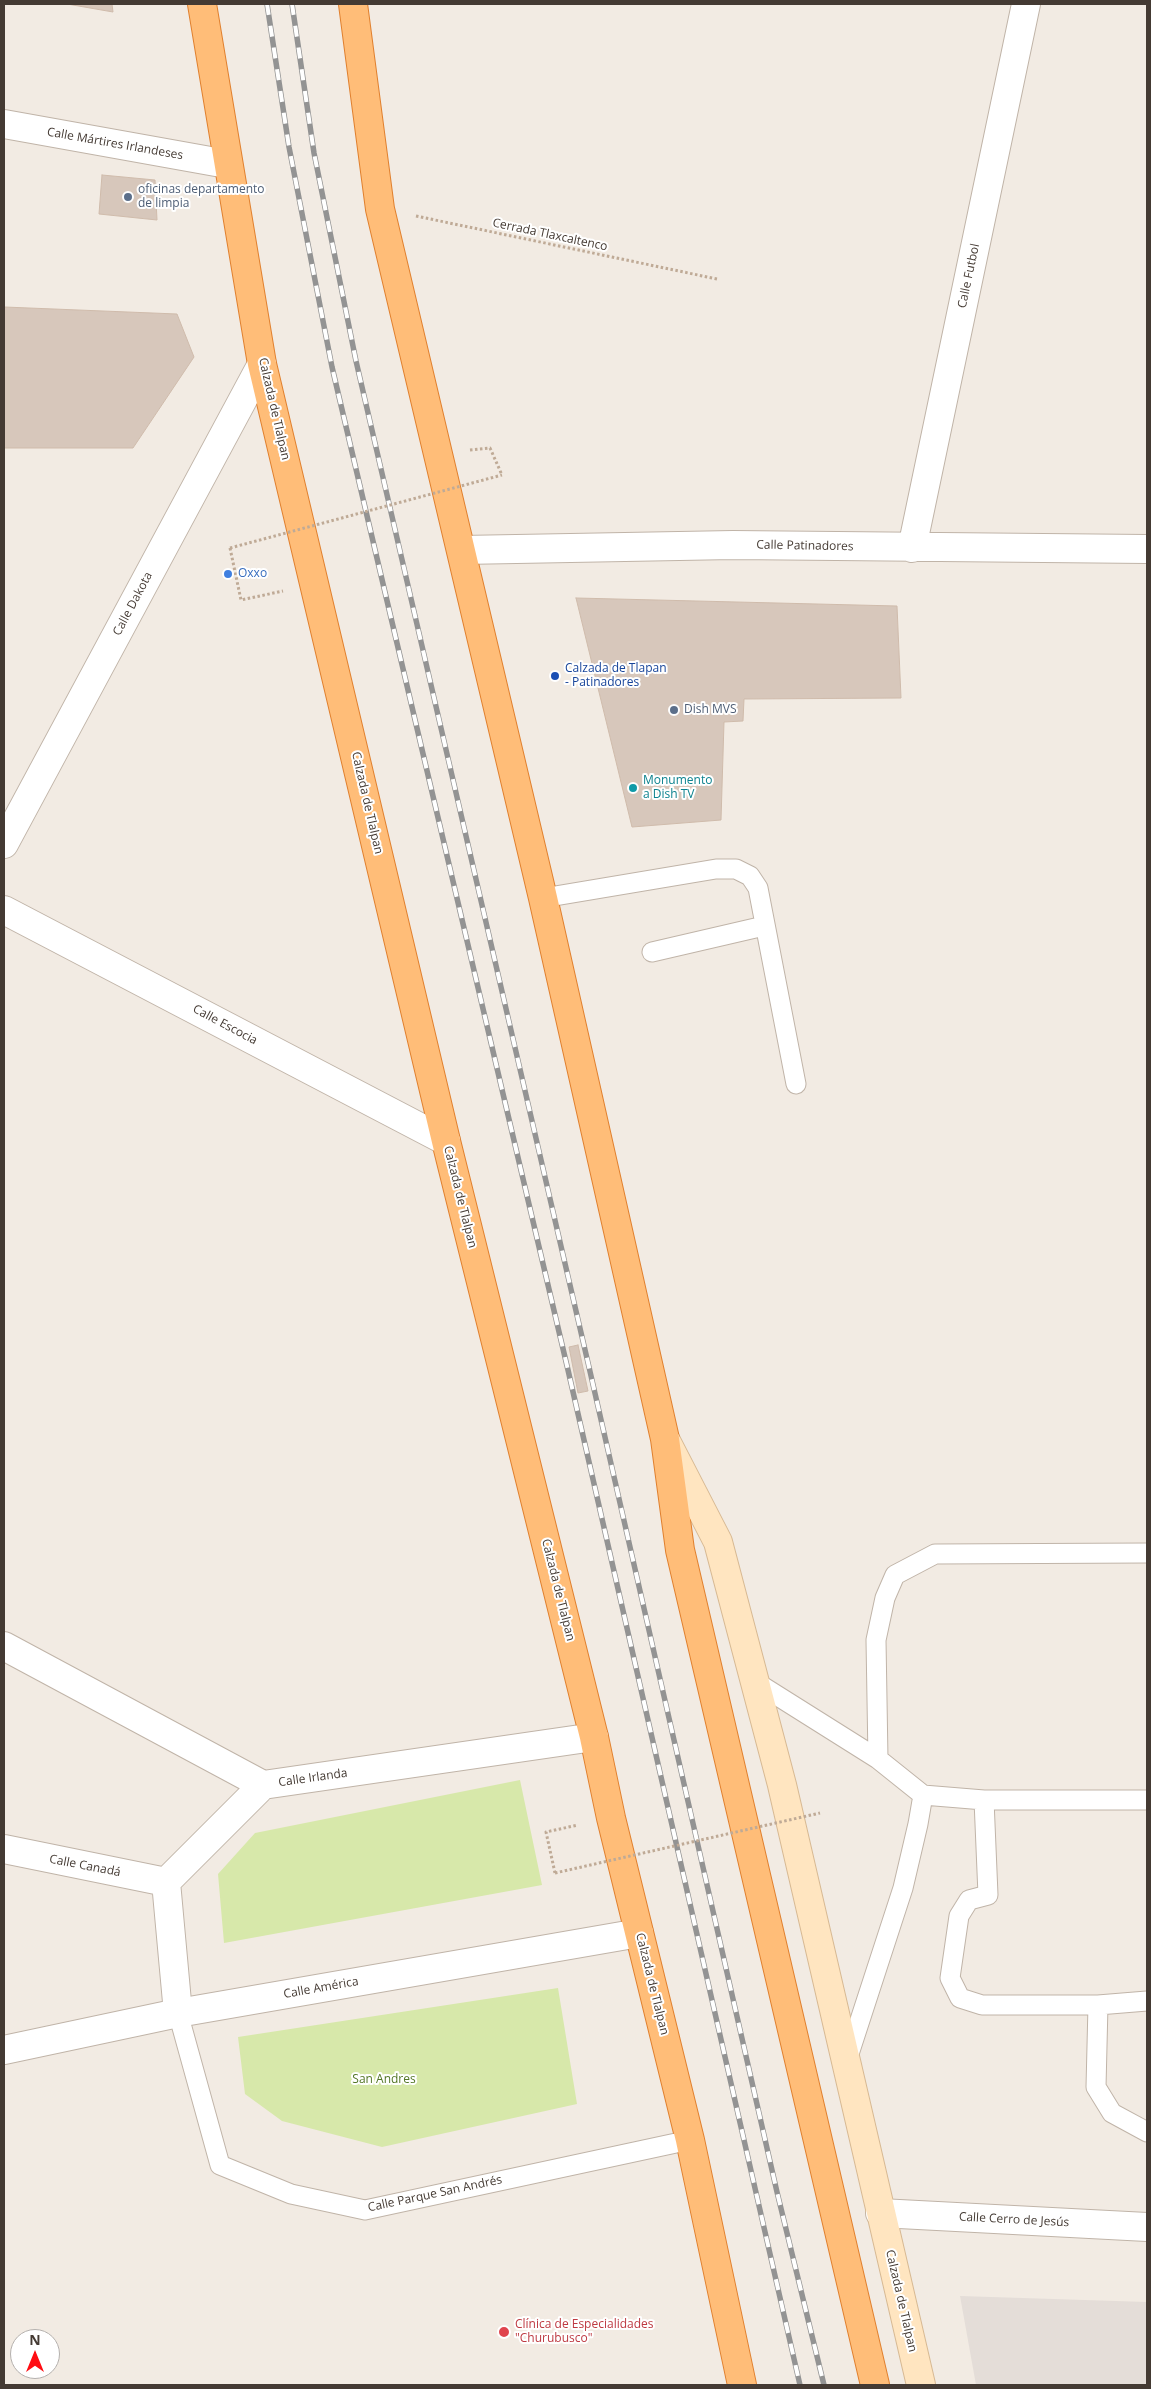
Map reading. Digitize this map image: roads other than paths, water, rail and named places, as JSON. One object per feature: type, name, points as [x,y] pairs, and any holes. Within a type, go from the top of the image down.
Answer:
[{"type":"highway","name":"Calzada de Tlalpan","points":[[202,4],[227,164],[262,364],[316,584],[446,1141],[594,1737],[639,1933],[690,2140],[742,2385]]},
{"type":"highway","name":"Calzada de Tlalpan","points":[[353,4],[380,209],[543,898],[665,1439],[680,1550],[875,2385]]},
{"type":"main road","name":"Calzada de Tlalpan","points":[[665,1439],[718,1542],[782,1786],[921,2385]]},
{"type":"street","name":"Calle Futbol","points":[[912,548],[1026,4]]},
{"type":"street","name":"Calle Mártires Irlandeses","points":[[4,124],[227,164]]},
{"type":"street","name":"Calle Dakota","points":[[4,844],[262,364]]},
{"type":"street","name":"Calle Patinadores","points":[[462,550],[733,545],[1147,549]]},
{"type":"street","name":"Calle Escocia","points":[[4,910],[446,1141]]},
{"type":"street","name":"Calle Irlanda","points":[[4,1646],[263,1785],[594,1737]]},
{"type":"street","points":[[178,2013],[166,1882],[263,1785]]},
{"type":"street","name":"Calle Canadá","points":[[4,1849],[166,1882]]},
{"type":"street","name":"Calle América","points":[[4,2050],[178,2013],[639,1933]]},
{"type":"street","name":"Calle Cerro de Jesús","points":[[880,2213],[1147,2228]]},
{"type":"lane","points":[[543,898],[716,870],[736,870],[750,876],[758,888],[796,1084]]},
{"type":"lane","points":[[652,952],[764,926]]},
{"type":"lane","points":[[878,1759],[876,1640],[885,1598],[895,1575],[935,1554],[1147,1553]]},
{"type":"lane","points":[[754,1681],[878,1759],[923,1795],[984,1800],[1147,1800]]},
{"type":"lane","points":[[846,2063],[903,1888],[923,1795]]},
{"type":"lane","points":[[984,1800],[988,1895],[969,1900],[959,1916],[950,1978],[960,1998],[982,2006],[1098,2006],[1147,2001]]},
{"type":"lane","points":[[1098,2006],[1096,2086],[1112,2113],[1147,2132]]},
{"type":"lane","name":"Calle Parque San Andrés","points":[[178,2013],[220,2165],[291,2194],[366,2210],[690,2140]]},
{"type":"railway","points":[[267,4],[289,147],[332,367],[568,1370],[800,2385]]},
{"type":"railway","points":[[292,4],[314,153],[356,361],[589,1367],[777,2192],[824,2385]]},
{"type":"place","name":"oficinas departamento de limpia","points":[[128,197]]},
{"type":"place","name":"Oxxo","points":[[228,574]]},
{"type":"place","name":"Calzada de Tlapan - Patinadores","points":[[555,676]]},
{"type":"place","name":"Dish MVS","points":[[674,710]]},
{"type":"place","name":"Monumento a Dish TV","points":[[633,788]]},
{"type":"place","name":"Clínica de Especialidades \"Churubusco\"","points":[[504,2332]]},
{"type":"park label","name":"San Andres","points":[[384,2080]]}]
